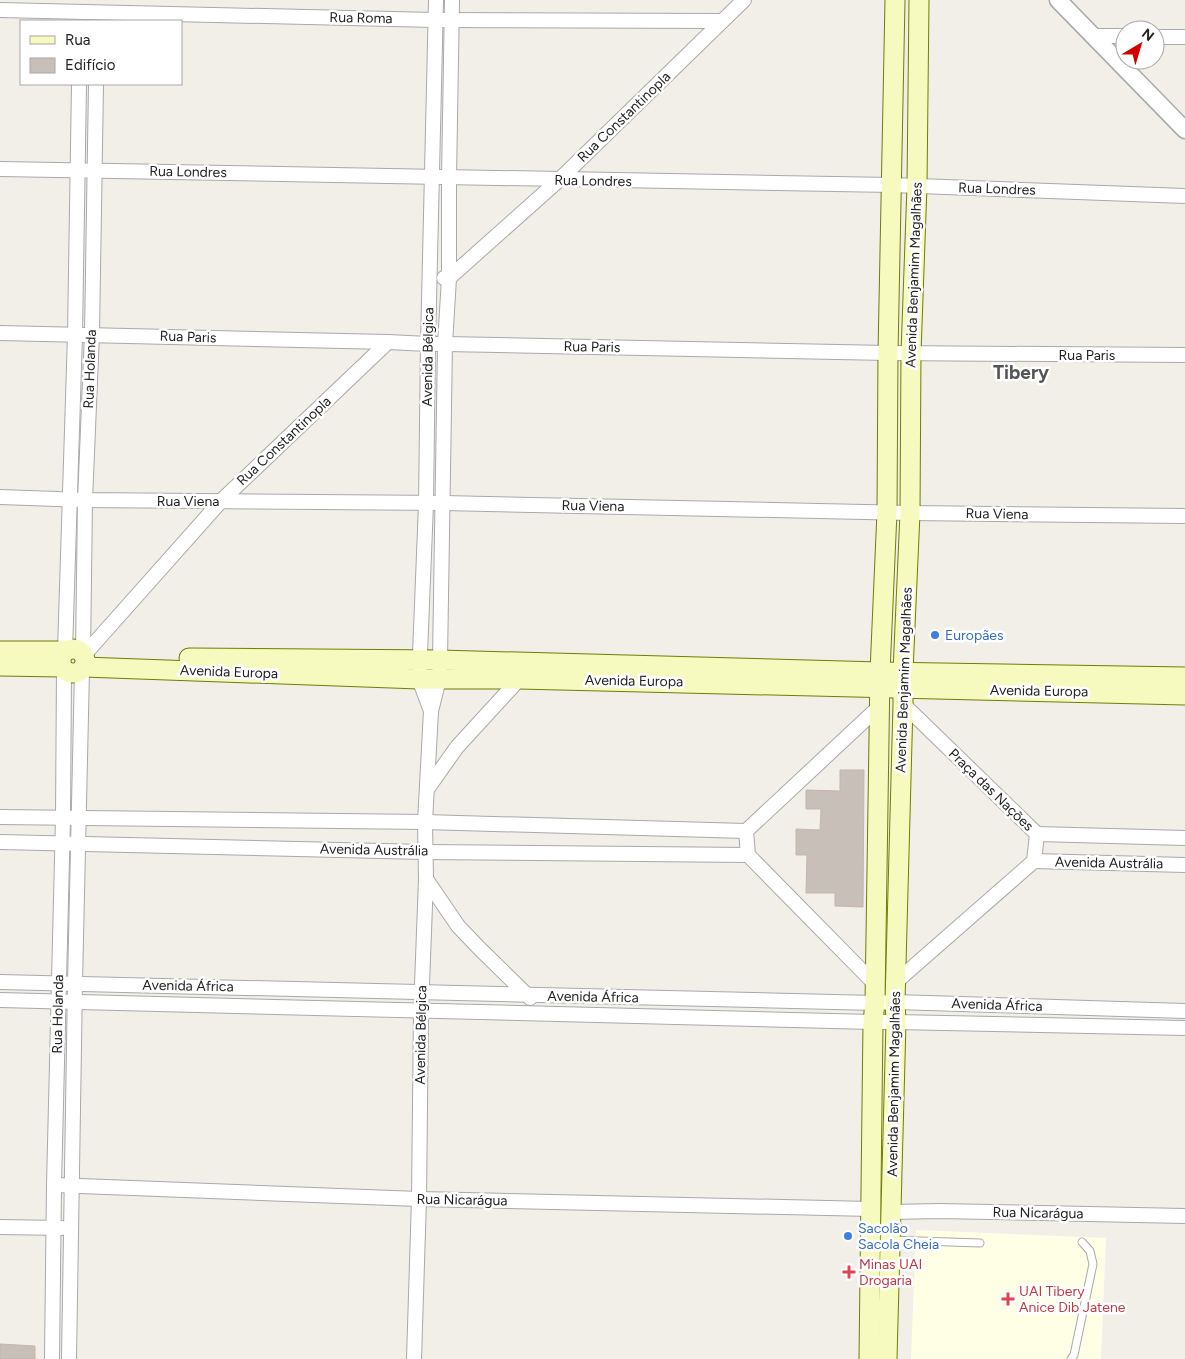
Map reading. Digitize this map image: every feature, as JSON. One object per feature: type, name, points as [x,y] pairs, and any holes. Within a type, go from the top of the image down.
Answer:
[{"type":"main road","name":"Avenida Benjamim Magalhães","points":[[869,1359],[873,1022],[880,688],[887,512],[895,0]]},
{"type":"main road","name":"Avenida Benjamim Magalhães","points":[[887,1359],[903,688],[910,513],[911,353],[917,186],[919,0]]},
{"type":"main road","name":"Avenida Europa","points":[[0,651],[75,660],[419,679],[519,679],[1185,694]]},
{"type":"main road","name":"Avenida Europa","points":[[0,666],[75,660],[440,660],[538,663],[880,688]]},
{"type":"main road","name":"Avenida Europa","points":[[903,688],[1185,677]]},
{"type":"main road","points":[[878,799],[900,801]]},
{"type":"street","name":"Avenida Bélgica","points":[[431,712],[419,679],[426,504],[436,0]]},
{"type":"street","name":"Avenida Bélgica","points":[[414,1359],[419,1199],[421,1012],[426,879],[425,822],[431,712],[439,679],[440,660],[445,344],[449,278],[452,0]]},
{"type":"street","name":"Rua Constantinopla","points":[[449,278],[559,180],[744,0]]},
{"type":"street","points":[[1058,0],[1185,130]]},
{"type":"street","name":"Rua Roma","points":[[0,10],[435,20],[722,21]]},
{"type":"street","points":[[1093,36],[1115,36]]},
{"type":"street","points":[[1165,37],[1185,37]]},
{"type":"street","name":"Rua Holanda","points":[[69,1359],[78,844],[70,499],[79,85]]},
{"type":"street","name":"Rua Holanda","points":[[52,1359],[53,1228],[62,843],[85,500],[92,334],[96,85]]},
{"type":"street","name":"Rua Londres","points":[[0,169],[917,186],[1185,196]]},
{"type":"street","points":[[430,278],[449,278]]},
{"type":"street","name":"Rua Paris","points":[[0,333],[888,353],[1185,355]]},
{"type":"street","name":"Rua Constantinopla","points":[[75,660],[221,501],[388,342]]},
{"type":"street","name":"Rua Viena","points":[[0,497],[85,500],[443,503],[910,513],[1185,516]]},
{"type":"street","points":[[428,789],[457,746],[519,679],[538,663]]},
{"type":"street","points":[[874,982],[748,855],[746,830],[880,688]]},
{"type":"street","name":"Praça das Nações","points":[[903,688],[1037,834],[1034,861]]},
{"type":"street","name":"Avenida Austrália","points":[[0,817],[425,822],[746,830]]},
{"type":"street","name":"Avenida Austrália","points":[[1037,834],[1185,838]]},
{"type":"street","name":"Avenida Austrália","points":[[0,842],[425,852],[748,855]]},
{"type":"street","points":[[897,981],[1034,861]]},
{"type":"street","name":"Avenida Austrália","points":[[1034,861],[1185,865]]},
{"type":"street","points":[[426,879],[458,926],[547,1014]]},
{"type":"street","name":"Avenida África","points":[[0,982],[895,1002],[1185,1011]]},
{"type":"street","points":[[653,1017],[654,998]]},
{"type":"street","name":"Avenida África","points":[[0,1000],[421,1012],[1185,1028]]},
{"type":"street","name":"Rua Nicarágua","points":[[54,1185],[419,1199],[871,1209]]},
{"type":"street","name":"Rua Nicarágua","points":[[890,1212],[939,1211],[1185,1216]]},
{"type":"street","points":[[0,1227],[71,1228]]},
{"type":"lane","points":[[890,1240],[980,1242]]},
{"type":"lane","points":[[1071,1359],[1074,1355],[1093,1264],[1090,1251],[1082,1242]]},
{"type":"shaded area","name":"UAI Tibery Anice Dib Jatene","points":[[916,1230],[1106,1238],[1101,1359],[911,1359]]},
{"type":"building","points":[[840,770],[864,770],[863,907],[835,906],[835,893],[806,893],[807,855],[796,855],[796,829],[820,830],[821,809],[806,809],[806,790],[840,791]]},
{"type":"building","points":[[0,1344],[35,1346],[35,1359],[0,1359]]},
{"type":"place","name":"Europães","points":[[935,635]]},
{"type":"place","name":"Sacolão Sacola Cheia","points":[[848,1236]]},
{"type":"place","name":"Minas UAI Drogaria","points":[[849,1272]]},
{"type":"place","name":"UAI Tibery Anice Dib Jatene","points":[[1008,1299]]},
{"type":"district","name":"Tibery","points":[[1021,372]]}]
